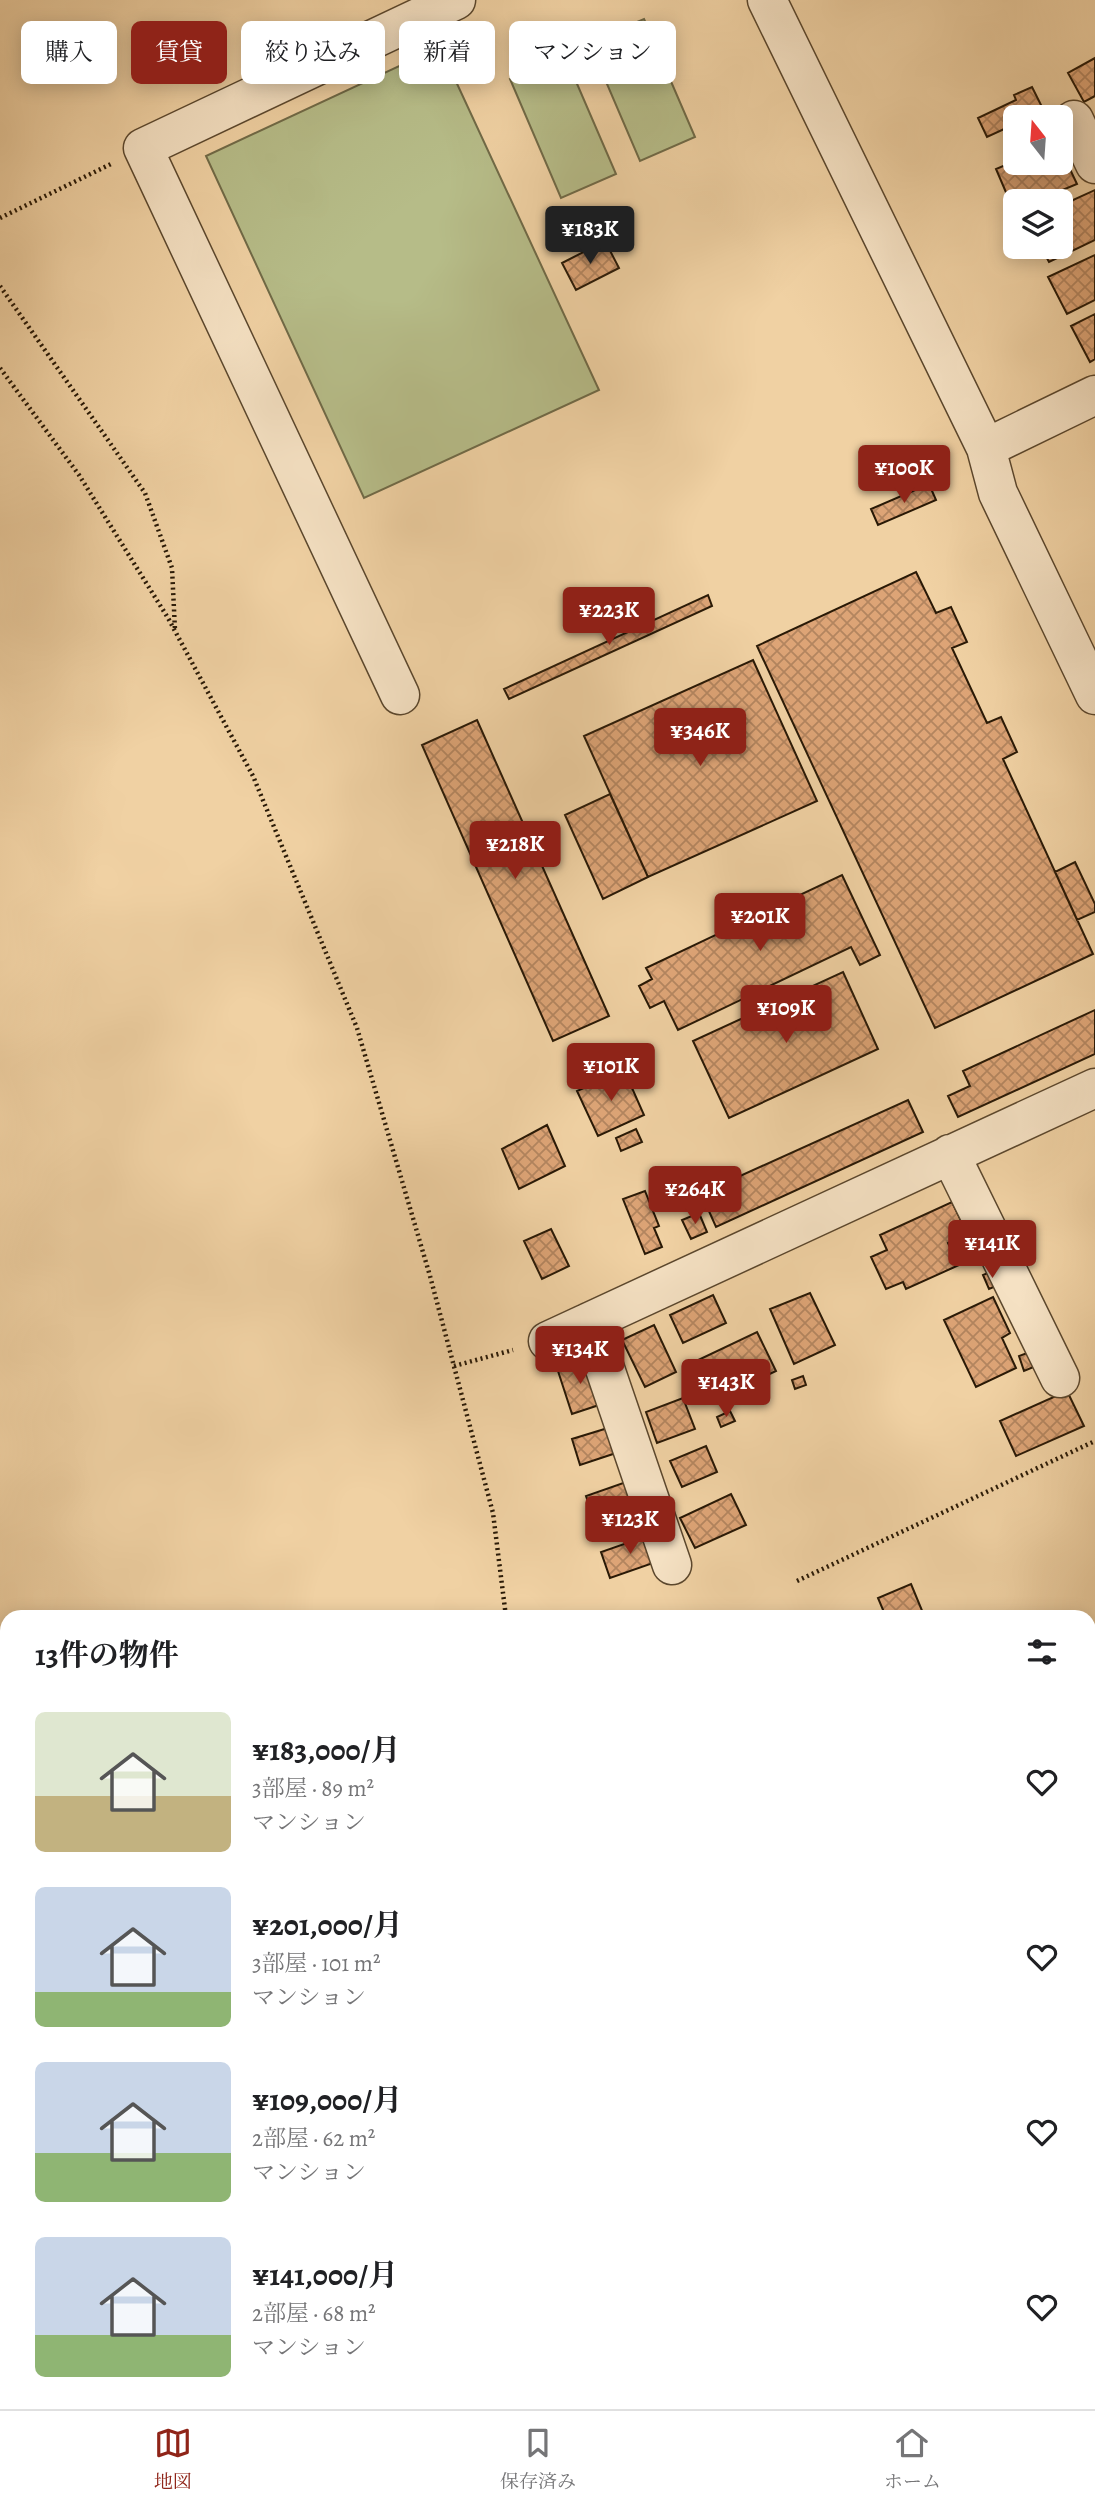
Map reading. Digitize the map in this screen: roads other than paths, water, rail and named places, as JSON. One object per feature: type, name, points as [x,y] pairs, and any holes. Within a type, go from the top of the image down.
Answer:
[{"type":"street","points":[[400,695],[143,148],[456,0]]},
{"type":"street","points":[[768,0],[986,448],[998,492],[1095,695]]},
{"type":"street","points":[[1074,120],[1095,164]]},
{"type":"street","points":[[986,448],[1095,395]]},
{"type":"street","points":[[548,1341],[1095,1088]]},
{"type":"street","points":[[950,1154],[1060,1378]]},
{"type":"street","points":[[589,1322],[672,1565]]}]
